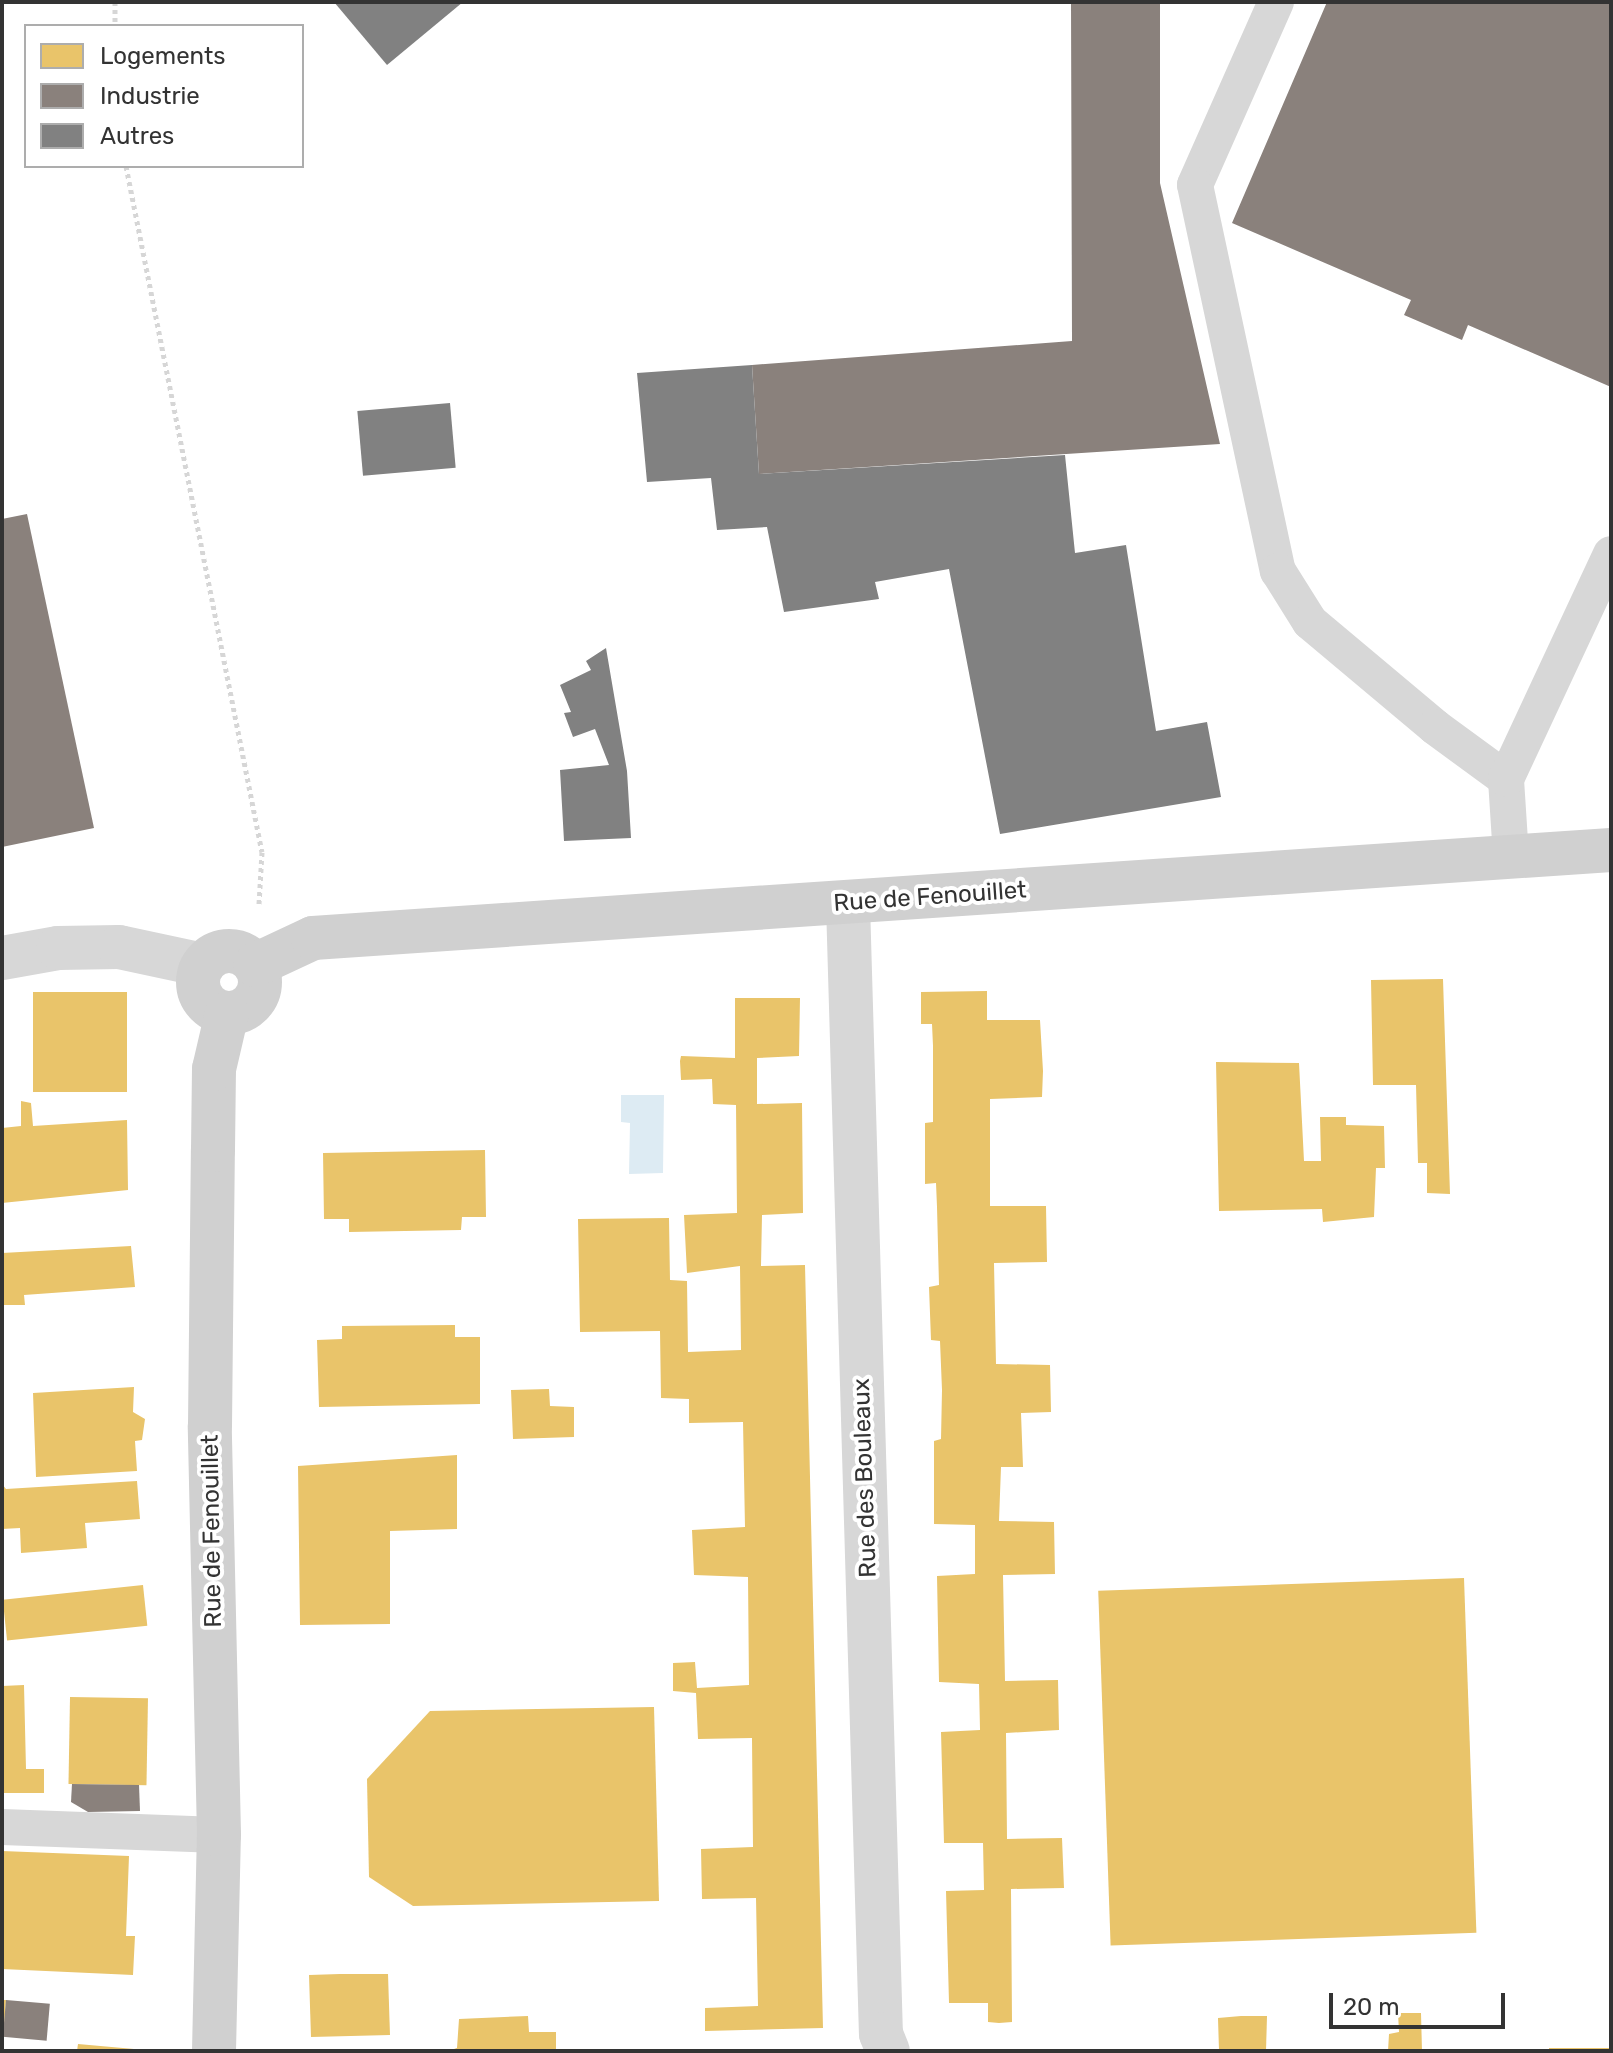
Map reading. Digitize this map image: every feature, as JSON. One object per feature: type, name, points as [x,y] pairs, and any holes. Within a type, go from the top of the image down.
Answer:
[{"type":"street","name":"Rue de Fenouillet","points":[[255,965],[313,938],[1611,850]]},
{"type":"street","name":"Rue des Bouleaux","points":[[848,904],[880,2018],[888,2051]]},
{"type":"street","points":[[2,958],[58,948],[119,947],[203,965],[229,950],[255,965],[259,993],[246,1008],[227,1013],[202,996],[198,986],[203,965]]},
{"type":"street","name":"Rue de Fenouillet","points":[[214,2051],[219,1835],[210,1395],[214,1069],[227,1013]]},
{"type":"lane","points":[[1276,2],[1195,185],[1278,571],[1310,622],[1435,727],[1506,779]]},
{"type":"lane","points":[[1511,857],[1506,779],[1611,554]]},
{"type":"lane","points":[[2,1827],[219,1835]]},
{"type":"path","points":[[115,2],[115,24]]},
{"type":"path","points":[[126,168],[262,852],[255,965]]},
{"type":"shaded area","points":[[621,1095],[664,1095],[663,1173],[629,1174],[630,1123],[621,1122]]},
{"type":"building: Logements","points":[[1443,979],[1450,1194],[1427,1193],[1427,1163],[1418,1163],[1416,1085],[1373,1085],[1371,980]]},
{"type":"building: Logements","points":[[987,991],[987,1020],[1040,1020],[1043,1071],[1042,1097],[990,1099],[990,1206],[1046,1206],[1047,1262],[994,1263],[996,1364],[1050,1365],[1051,1412],[1021,1413],[1023,1467],[1001,1467],[999,1521],[1054,1522],[1055,1574],[1003,1575],[1005,1681],[1058,1680],[1059,1730],[1006,1733],[1007,1839],[1062,1838],[1064,1888],[1011,1889],[1012,2022],[999,2023],[988,2022],[988,2003],[949,2003],[946,1891],[984,1890],[983,1843],[944,1843],[941,1732],[980,1730],[979,1684],[939,1682],[937,1576],[975,1574],[975,1525],[934,1524],[934,1441],[941,1439],[942,1390],[940,1341],[931,1340],[929,1287],[939,1285],[936,1183],[925,1184],[925,1123],[933,1122],[932,1024],[921,1024],[921,992]]},
{"type":"building: Logements","points":[[33,992],[127,992],[127,1092],[33,1092]]},
{"type":"building: Logements","points":[[735,998],[800,998],[799,1056],[757,1058],[757,1104],[802,1103],[803,1213],[762,1215],[761,1266],[805,1265],[823,2028],[705,2031],[705,2008],[758,2006],[756,1898],[702,1899],[701,1849],[753,1847],[752,1738],[698,1739],[696,1693],[673,1691],[673,1663],[695,1662],[697,1688],[749,1685],[748,1577],[694,1575],[692,1530],[745,1527],[743,1422],[689,1423],[689,1399],[661,1398],[660,1331],[580,1332],[578,1219],[669,1218],[670,1280],[687,1281],[688,1352],[741,1350],[740,1266],[687,1273],[684,1215],[737,1213],[736,1105],[713,1104],[712,1079],[681,1080],[680,1061],[681,1056],[735,1058]]},
{"type":"building: Logements","points":[[1216,1062],[1299,1063],[1304,1161],[1321,1161],[1320,1117],[1346,1117],[1346,1125],[1384,1126],[1385,1168],[1376,1168],[1374,1217],[1323,1222],[1322,1209],[1219,1211]]},
{"type":"building: Logements","points":[[21,1101],[31,1103],[33,1126],[127,1120],[128,1190],[2,1203],[2,1128],[21,1126]]},
{"type":"building: Logements","points":[[485,1150],[486,1217],[462,1217],[461,1230],[349,1232],[349,1219],[324,1219],[323,1153]]},
{"type":"building: Logements","points":[[131,1246],[135,1287],[24,1295],[25,1305],[2,1305],[2,1253]]},
{"type":"building: Logements","points":[[455,1325],[455,1337],[480,1337],[480,1404],[319,1407],[317,1340],[342,1339],[342,1326]]},
{"type":"building: Logements","points":[[134,1387],[133,1412],[145,1419],[142,1440],[135,1441],[137,1471],[36,1477],[33,1393]]},
{"type":"building: Logements","points":[[549,1389],[550,1406],[574,1407],[574,1437],[513,1439],[511,1390]]},
{"type":"building: Logements","points":[[457,1455],[457,1529],[390,1531],[390,1624],[300,1625],[298,1466]]},
{"type":"building: Logements","points":[[137,1481],[140,1519],[85,1523],[87,1548],[21,1553],[20,1528],[2,1529],[2,1484],[6,1489]]},
{"type":"building: Logements","points":[[1464,1578],[1476,1933],[1111,1946],[1098,1591]]},
{"type":"building: Logements","points":[[143,1585],[147,1626],[7,1641],[3,1600]]},
{"type":"building: Logements","points":[[24,1685],[26,1769],[44,1769],[44,1793],[2,1793],[2,1686]]},
{"type":"building: Logements","points":[[70,1697],[148,1698],[146,1785],[68,1784]]},
{"type":"building: Logements","points":[[654,1707],[659,1901],[413,1906],[369,1877],[367,1779],[430,1711]]},
{"type":"building: Logements","points":[[2,1851],[129,1856],[126,1936],[135,1936],[133,1975],[2,1969]]},
{"type":"building: Logements","points":[[388,1974],[390,2035],[311,2037],[309,1975]]},
{"type":"building: Logements","points":[[2,2000],[6,2000],[4,2029],[2,2029]]},
{"type":"building: Logements","points":[[1398,2013],[1421,2013],[1422,2051],[1388,2051],[1389,2034],[1399,2032]]},
{"type":"building: Logements","points":[[528,2016],[529,2032],[556,2032],[556,2051],[448,2051],[457,2048],[459,2019]]},
{"type":"building: Logements","points":[[1267,2016],[1266,2051],[1219,2051],[1218,2018]]},
{"type":"building: Logements","points":[[78,2044],[134,2049],[134,2051],[77,2051]]},
{"type":"building: Logements","points":[[1549,2048],[1611,2048],[1611,2051],[1549,2051]]},
{"type":"building: Industrie","points":[[1071,2],[1160,2],[1160,183],[1220,444],[759,474],[752,365],[1072,341]]},
{"type":"building: Industrie","points":[[1327,2],[1611,2],[1611,387],[1468,325],[1462,340],[1404,315],[1411,300],[1232,223]]},
{"type":"building: Industrie","points":[[27,514],[94,828],[2,847],[2,519]]},
{"type":"building: Industrie","points":[[72,1784],[139,1785],[140,1811],[88,1812],[71,1802]]},
{"type":"building: Industrie","points":[[6,2000],[50,2004],[47,2041],[3,2037]]},
{"type":"building: Autres","points":[[334,2],[463,2],[387,65]]},
{"type":"building: Autres","points":[[752,365],[759,474],[1065,455],[1075,553],[1126,545],[1156,731],[1207,722],[1221,797],[1000,834],[949,569],[875,582],[879,599],[784,612],[767,527],[717,530],[711,478],[647,482],[637,373]]},
{"type":"building: Autres","points":[[450,403],[456,468],[363,476],[357,411]]},
{"type":"building: Autres","points":[[606,648],[627,771],[631,838],[564,841],[560,770],[609,765],[595,729],[573,737],[564,713],[571,712],[560,685],[591,670],[586,661]]}]
